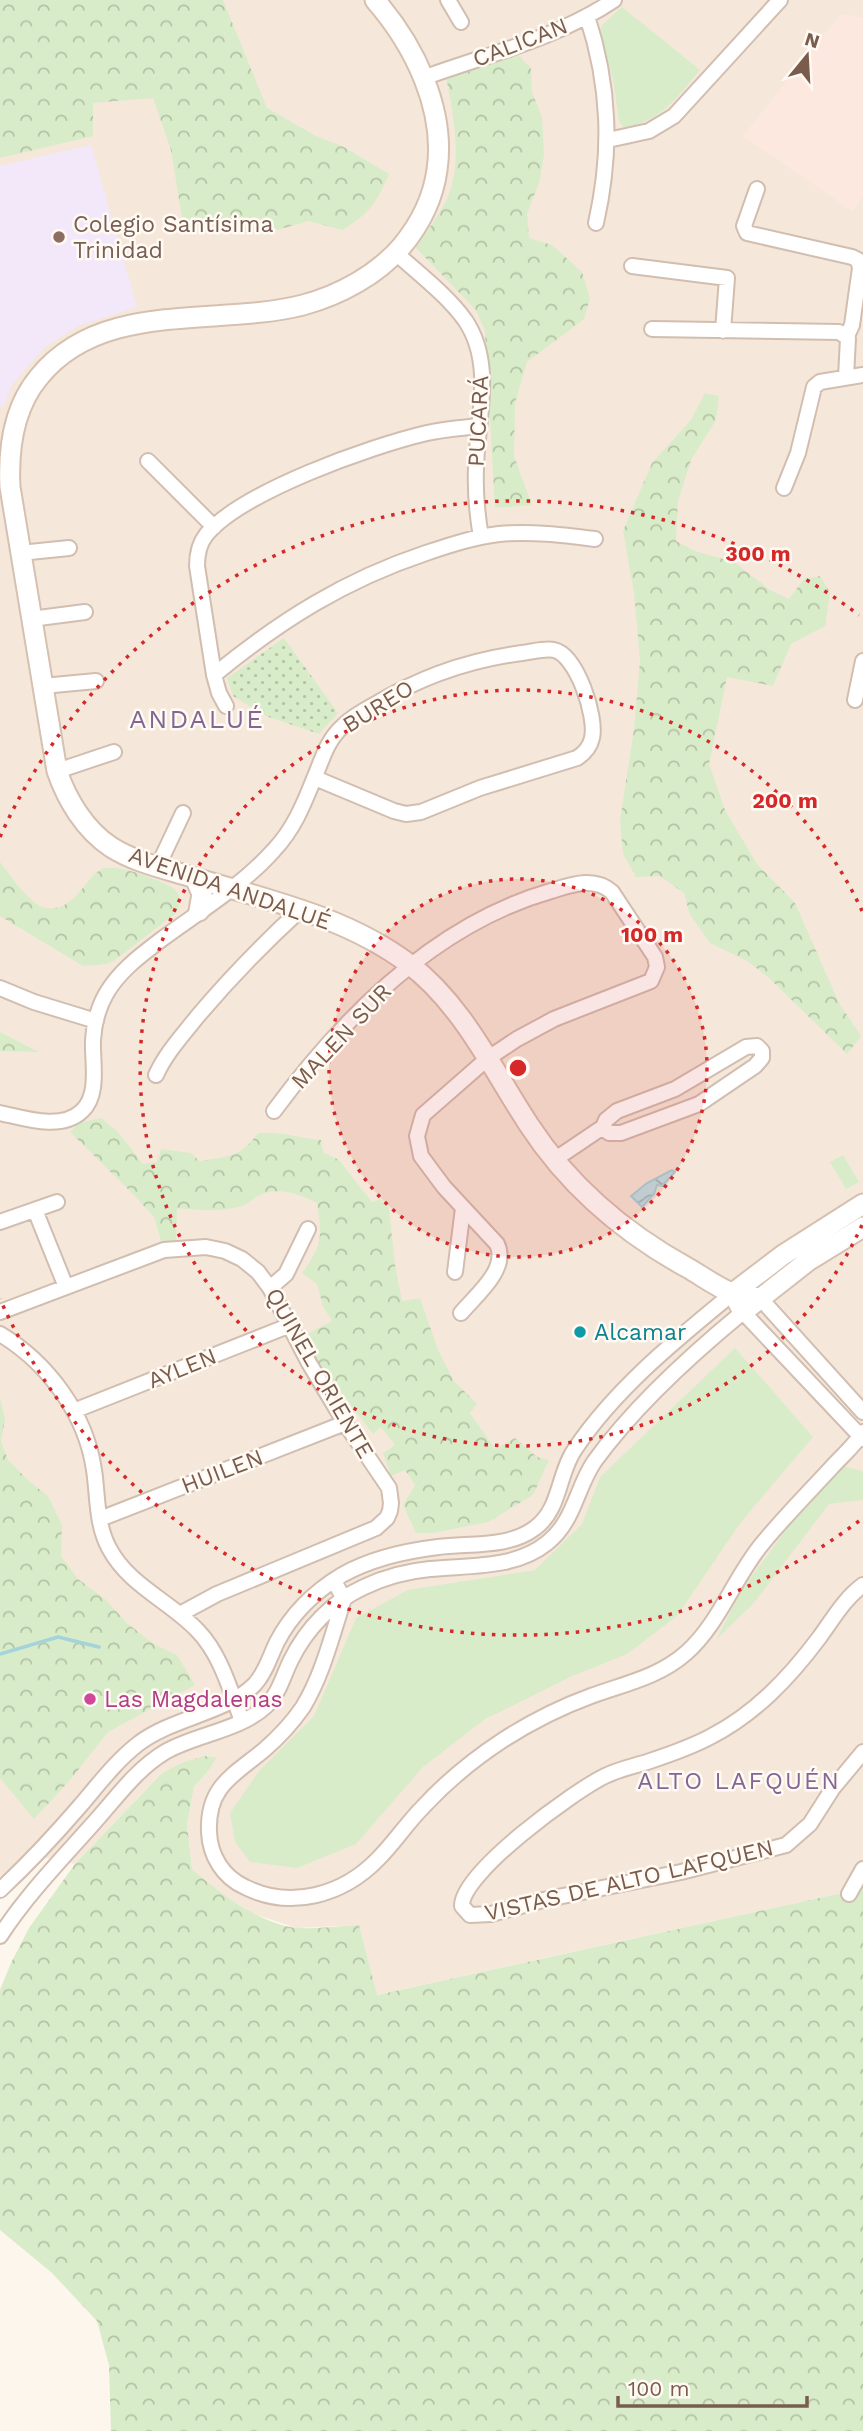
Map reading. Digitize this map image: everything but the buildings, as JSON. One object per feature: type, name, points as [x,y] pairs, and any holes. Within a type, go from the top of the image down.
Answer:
[{"type":"street","name":"AVENIDA ANDALUÉ","points":[[375,0],[406,44],[423,78],[436,127],[437,174],[426,210],[412,234],[396,253],[360,281],[304,305],[138,324],[101,333],[82,341],[61,354],[43,372],[28,393],[18,415],[12,440],[10,487],[57,771],[69,798],[94,833],[122,853],[300,910],[355,932],[411,966],[449,1004],[554,1160],[596,1203],[637,1237],[733,1293]]},
{"type":"street","points":[[448,0],[461,22]]},
{"type":"street","name":"CALICAN","points":[[423,78],[537,37],[587,16],[614,0]]},
{"type":"street","points":[[608,141],[649,131],[674,116],[780,0]]},
{"type":"street","points":[[587,16],[601,64],[607,108],[605,180],[596,223]]},
{"type":"street","points":[[757,189],[744,226],[747,233],[858,260],[860,268],[853,319],[847,336],[849,342],[846,377]]},
{"type":"street","name":"PUCARÁ","points":[[396,253],[450,303],[470,328],[480,358],[482,387],[475,485],[481,537]]},
{"type":"street","points":[[632,266],[727,278],[723,331]]},
{"type":"street","points":[[652,329],[839,332],[847,336]]},
{"type":"street","points":[[784,488],[798,453],[814,387],[820,382],[863,375]]},
{"type":"street","points":[[226,706],[214,675],[197,565],[202,541],[214,527],[260,497],[321,468],[415,436],[480,426]]},
{"type":"street","points":[[148,461],[214,527]]},
{"type":"street","points":[[214,675],[273,629],[339,588],[419,555],[481,537],[528,533],[595,539]]},
{"type":"street","points":[[20,553],[69,548]]},
{"type":"street","points":[[31,619],[85,612]]},
{"type":"street","name":"BUREO","points":[[0,1113],[52,1121],[72,1118],[81,1112],[89,1101],[93,1085],[93,1038],[105,995],[118,976],[143,953],[230,888],[281,843],[297,819],[329,742],[342,726],[421,679],[459,665],[493,657],[550,650],[566,656],[583,689],[593,729],[589,747],[577,758],[480,788],[414,813],[394,811],[315,778]]},
{"type":"street","points":[[855,700],[863,661]]},
{"type":"street","points":[[43,687],[96,681]]},
{"type":"street","points":[[57,771],[114,752]]},
{"type":"street","points":[[158,866],[183,813]]},
{"type":"street","points":[[195,878],[202,894],[200,911]]},
{"type":"street","name":"MALEN SUR","points":[[274,1111],[333,1038],[375,996],[463,929],[503,908],[571,886],[598,884],[612,892],[655,957],[657,967],[654,977],[646,985],[576,1010],[532,1030],[487,1059]]},
{"type":"street","points":[[156,1075],[172,1048],[231,978],[300,910]]},
{"type":"street","points":[[0,988],[34,1002],[96,1021]]},
{"type":"street","points":[[554,1160],[603,1128],[606,1120],[617,1111],[675,1089],[746,1047],[757,1046],[762,1051],[762,1058],[755,1066],[693,1107],[618,1134],[609,1133],[603,1128]]},
{"type":"street","points":[[461,1313],[494,1273],[500,1256],[497,1244],[444,1187],[421,1156],[417,1129],[428,1110],[487,1059]]},
{"type":"street","points":[[0,1222],[57,1202]]},
{"type":"street","points":[[0,1890],[47,1843],[136,1745],[161,1729],[233,1699],[253,1686],[296,1611],[334,1580],[357,1567],[387,1556],[435,1547],[500,1541],[533,1530],[552,1507],[566,1463],[582,1439],[634,1382],[733,1293],[783,1255],[863,1204]]},
{"type":"street","points":[[455,1272],[463,1208]]},
{"type":"street","points":[[35,1210],[66,1287]]},
{"type":"street","points":[[0,1936],[30,1894],[145,1768],[180,1745],[252,1716],[270,1701],[303,1639],[344,1599],[365,1586],[393,1576],[428,1569],[511,1561],[530,1554],[549,1542],[565,1524],[588,1472],[602,1452],[658,1391],[760,1298],[808,1261],[863,1227]]},
{"type":"street","points":[[270,1288],[286,1274],[308,1229]]},
{"type":"street","name":"QUINEL ORIENTE","points":[[0,1312],[150,1255],[192,1247],[234,1254],[251,1265],[270,1288],[288,1326],[345,1423],[389,1488],[391,1503],[387,1518],[382,1524],[216,1594],[180,1615]]},
{"type":"street","points":[[733,1293],[760,1298],[863,1412]]},
{"type":"street","points":[[334,1580],[344,1599],[314,1685],[297,1715],[267,1747],[228,1778],[212,1804],[209,1829],[216,1859],[234,1881],[265,1895],[304,1898],[332,1891],[345,1884],[378,1859],[438,1791],[502,1741],[561,1709],[659,1671],[680,1658],[710,1626],[736,1580],[764,1542],[862,1436],[743,1312],[733,1293]]},
{"type":"street","name":"AYLEN","points":[[76,1410],[288,1326]]},
{"type":"street","points":[[0,1334],[36,1364],[76,1410],[90,1450],[104,1539],[116,1559],[150,1594],[197,1629],[213,1649],[242,1721]]},
{"type":"street","name":"HUILEN","points":[[100,1519],[345,1423]]},
{"type":"street","name":"VISTAS DE ALTO LAFQUEN","points":[[863,1585],[849,1597],[794,1670],[749,1712],[709,1737],[666,1756],[604,1776],[571,1796],[525,1832],[482,1872],[464,1894],[462,1906],[470,1914],[491,1914],[543,1900],[668,1875],[786,1845],[810,1824],[833,1788],[863,1752]]},
{"type":"street","points":[[303,1639],[316,1643],[326,1653]]},
{"type":"street","points":[[849,1894],[863,1869]]},
{"type":"shaded area","points":[[0,0],[863,0],[863,1885],[860,1889],[376,1995],[359,1925],[297,1928],[254,1914],[211,1887],[192,1869],[187,1825],[194,1787],[217,1757],[204,1756],[161,1774],[75,1864],[29,1854],[0,1883]]},
{"type":"shaded area","points":[[841,14],[863,18],[863,195],[852,211],[743,136]]},
{"type":"shaded area","name":"Colegio Santísima Trinidad","points":[[91,145],[137,307],[80,325],[46,346],[12,384],[3,408],[0,404],[0,166]]},
{"type":"green space","points":[[0,0],[223,0],[267,108],[316,136],[344,147],[389,174],[380,193],[366,213],[342,230],[309,221],[277,230],[259,218],[205,225],[183,224],[171,150],[153,98],[93,103],[93,136],[0,158]]},
{"type":"green space","points":[[622,7],[700,70],[659,114],[624,128],[619,121],[613,79],[599,33],[602,25]]},
{"type":"green space","points":[[515,52],[531,68],[532,92],[542,117],[544,155],[540,180],[527,214],[529,238],[552,245],[582,272],[590,298],[584,319],[527,362],[515,403],[514,456],[532,505],[495,508],[485,331],[476,310],[416,248],[446,201],[455,171],[455,139],[446,76]]},
{"type":"green space","points":[[705,393],[719,396],[716,420],[691,460],[678,501],[676,541],[695,551],[734,562],[770,590],[789,599],[804,579],[820,576],[830,592],[825,626],[791,644],[773,686],[727,677],[709,764],[725,810],[757,864],[795,903],[839,1003],[861,1036],[847,1054],[769,978],[749,962],[710,943],[690,915],[684,893],[660,876],[636,877],[623,854],[620,820],[634,729],[640,660],[634,592],[623,531],[652,463],[691,420]]},
{"type":"green space","points":[[284,638],[338,713],[319,734],[266,716],[233,696],[227,678]]},
{"type":"green space","points":[[0,862],[27,896],[46,908],[56,908],[72,900],[96,873],[109,868],[136,873],[170,886],[178,895],[179,905],[176,913],[114,961],[83,966],[0,916]]},
{"type":"green space","points":[[0,1032],[39,1052],[0,1051]]},
{"type":"green space","points":[[101,1118],[117,1131],[143,1164],[157,1162],[161,1149],[191,1153],[199,1161],[226,1157],[239,1152],[258,1133],[321,1140],[323,1152],[339,1160],[372,1202],[380,1199],[389,1209],[402,1301],[420,1298],[438,1350],[454,1381],[477,1404],[470,1413],[495,1449],[515,1438],[537,1457],[549,1460],[533,1495],[488,1522],[433,1533],[416,1533],[403,1505],[415,1485],[405,1470],[391,1476],[383,1453],[395,1445],[381,1427],[373,1434],[309,1350],[307,1334],[332,1321],[323,1306],[317,1284],[302,1273],[314,1255],[319,1240],[317,1203],[280,1191],[265,1193],[244,1205],[230,1209],[177,1208],[176,1243],[162,1244],[154,1217],[70,1132],[79,1123]]},
{"type":"green space","points":[[843,1155],[859,1182],[846,1189],[830,1162]]},
{"type":"green space","points":[[735,1348],[813,1437],[741,1522],[677,1616],[627,1654],[570,1677],[485,1719],[423,1767],[356,1844],[297,1868],[250,1862],[235,1842],[230,1813],[259,1771],[314,1716],[356,1618],[408,1590],[535,1570],[582,1524],[600,1477]]},
{"type":"green space","points":[[0,1398],[5,1419],[1,1441],[8,1460],[48,1496],[62,1525],[61,1556],[78,1579],[106,1600],[128,1624],[154,1644],[177,1655],[195,1685],[108,1732],[71,1779],[34,1819],[0,1778]]},
{"type":"green space","points":[[842,1466],[863,1471],[863,1500],[829,1504],[753,1604],[716,1640],[741,1591],[805,1504]]},
{"type":"green space","points":[[204,1756],[217,1757],[194,1787],[187,1825],[192,1869],[228,1898],[272,1922],[300,1928],[359,1925],[377,1995],[860,1889],[863,1885],[863,2431],[111,2431],[109,2365],[97,2321],[52,2273],[0,2230],[0,1990],[29,1928],[75,1864],[161,1774],[181,1763]]},
{"type":"water","points":[[672,1170],[675,1172],[662,1186],[657,1185],[654,1194],[642,1207],[631,1196],[647,1183]]},
{"type":"waterway","points":[[0,1654],[58,1637],[99,1647]]},
{"type":"place","name":"Colegio Santísima Trinidad","points":[[59,237]]},
{"type":"place","name":"Alcamar","points":[[580,1332]]},
{"type":"place","name":"Las Magdalenas","points":[[90,1699]]},
{"type":"district","name":"ANDALUÉ","points":[[197,719]]},
{"type":"district","name":"ALTO LAFQUÉN","points":[[739,1781]]}]
